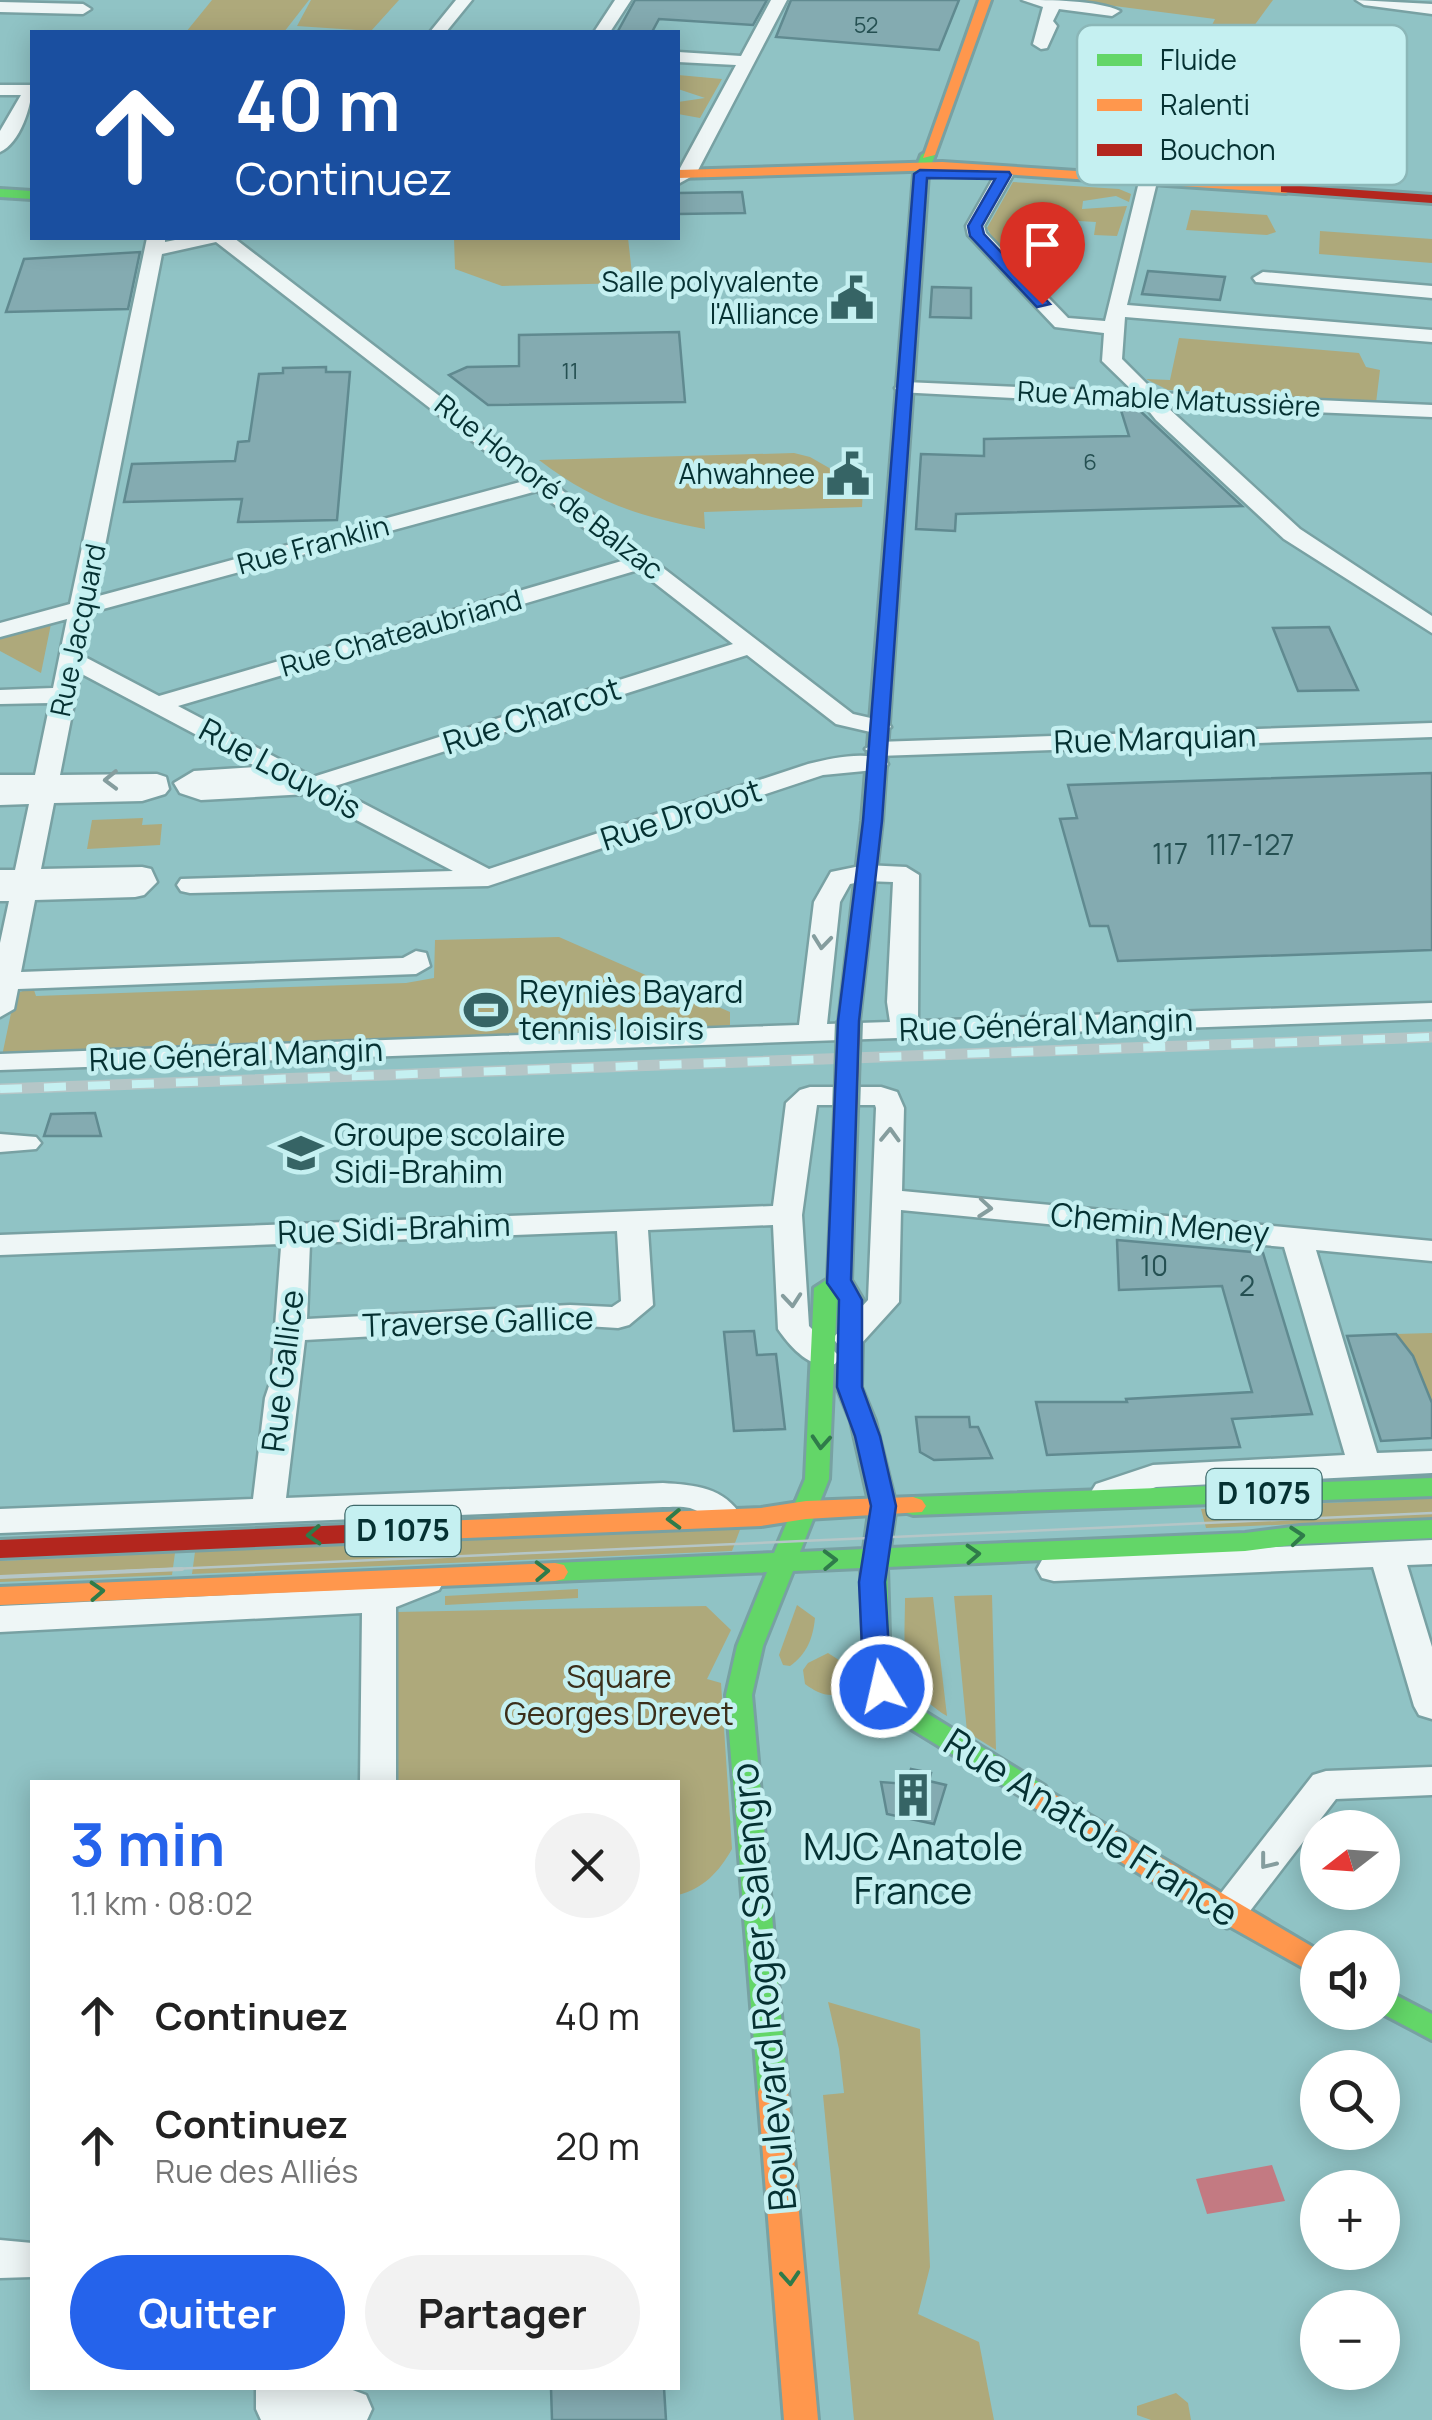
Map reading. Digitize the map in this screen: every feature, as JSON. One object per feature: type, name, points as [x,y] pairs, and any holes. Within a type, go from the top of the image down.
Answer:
[{"type":"main road","points":[[884,1506],[850,1387],[850,1300],[847,1289],[839,1283],[848,1021],[877,747],[922,170],[986,0]]},
{"type":"main road","points":[[922,170],[1077,180]]},
{"type":"main road","points":[[680,176],[922,170],[1077,181]]},
{"type":"main road","points":[[0,180],[17,193]]},
{"type":"main road","points":[[1134,185],[1431,203]]},
{"type":"main road","points":[[1153,185],[1431,203]]},
{"type":"main road","name":"Boulevard Roger Salengro","points":[[801,2420],[739,1695],[750,1646],[806,1510],[820,1462],[826,1288],[839,1283]]},
{"type":"main road","name":"D 1075","points":[[0,1549],[724,1517],[1096,1496],[1432,1487]]},
{"type":"main road","name":"Rue Anatole France","points":[[884,1506],[872,1602],[877,1670],[894,1706],[1227,1913],[1300,1954]]},
{"type":"main road","name":"D 1075","points":[[0,1596],[1015,1552],[1432,1529]]},
{"type":"main road","points":[[1400,2010],[1432,2028]]},
{"type":"street","points":[[440,30],[464,0]]},
{"type":"street","points":[[603,30],[623,0]]},
{"type":"street","points":[[680,176],[779,0]]},
{"type":"street","points":[[1030,0],[1112,11]]},
{"type":"street","points":[[1364,0],[1432,8]]},
{"type":"street","points":[[1041,44],[1050,26],[1045,20],[1046,13],[1053,3]]},
{"type":"street","points":[[0,7],[87,4]]},
{"type":"street","points":[[72,27],[87,4]]},
{"type":"street","points":[[680,56],[746,61]]},
{"type":"street","points":[[0,90],[30,90]]},
{"type":"street","points":[[0,147],[30,94]]},
{"type":"street","points":[[1004,175],[975,226],[977,236],[1062,323],[1114,319],[1432,336]]},
{"type":"street","points":[[1147,186],[1114,319],[1112,361],[1163,416],[1292,534],[1432,626]]},
{"type":"street","name":"Rue Jacquard","points":[[0,1009],[18,888],[45,789],[73,660],[155,244],[190,240]]},
{"type":"street","name":"Rue Honoré de Balzac","points":[[225,240],[753,645],[877,747]]},
{"type":"street","points":[[1264,278],[1432,292]]},
{"type":"street","name":"Rue Amable Matussière","points":[[905,388],[1432,411]]},
{"type":"street","name":"Rue Franklin","points":[[3,626],[83,608],[543,482]]},
{"type":"street","name":"Rue Chateaubriand","points":[[157,704],[645,562]]},
{"type":"street","name":"Rue Charcot","points":[[285,773],[194,778],[187,783],[189,788],[201,792],[310,786],[753,645]]},
{"type":"street","name":"Rue Louvois","points":[[73,660],[488,878]]},
{"type":"street","points":[[0,697],[64,702]]},
{"type":"street","points":[[0,710],[64,702]]},
{"type":"street","name":"Rue Marquian","points":[[877,747],[1432,730]]},
{"type":"street","name":"Rue Drouot","points":[[190,885],[488,878],[841,764],[877,747]]},
{"type":"street","points":[[0,783],[45,789]]},
{"type":"street","points":[[0,798],[45,789]]},
{"type":"street","points":[[812,1036],[826,902],[840,878],[865,873],[906,875],[901,1002],[905,1031]]},
{"type":"street","points":[[0,878],[18,888]]},
{"type":"street","points":[[3,980],[416,966],[416,959]]},
{"type":"street","name":"Rue Général Mangin","points":[[0,1062],[812,1036],[1432,1010]]},
{"type":"street","points":[[824,1358],[794,1329],[788,1214],[800,1103],[810,1096],[887,1098],[890,1108],[882,1302],[849,1338]]},
{"type":"street","name":"Chemin Meney","points":[[888,1199],[1432,1251]]},
{"type":"street","name":"Rue Sidi-Brahim","points":[[0,1245],[788,1214]]},
{"type":"street","name":"Traverse Gallice","points":[[291,1330],[570,1314],[618,1318],[638,1305],[632,1221]]},
{"type":"street","name":"Rue Gallice","points":[[268,1510],[291,1330],[296,1246],[293,1232]]},
{"type":"street","points":[[1296,1238],[1364,1465]]},
{"type":"street","points":[[1096,1496],[1153,1476],[1432,1462]]},
{"type":"street","points":[[0,1521],[663,1495],[700,1497],[724,1517]]},
{"type":"street","points":[[1015,1552],[1050,1570],[1432,1552]]},
{"type":"street","points":[[1387,1555],[1432,1706]]},
{"type":"street","points":[[0,1619],[379,1600],[445,1574]]},
{"type":"street","points":[[378,1780],[379,1600]]},
{"type":"street","points":[[1227,1913],[1326,1786],[1432,1780]]},
{"type":"street","points":[[277,2390],[278,2409],[350,2405]]},
{"type":"green space","points":[[212,0],[309,0],[286,30],[188,30]]},
{"type":"green space","points":[[311,0],[399,0],[372,30],[297,26]]},
{"type":"green space","points":[[1068,0],[1273,0],[1255,25],[1212,25],[1215,19]]},
{"type":"green space","points":[[680,75],[722,79],[700,118],[680,114],[680,102],[705,98],[680,90]]},
{"type":"green space","points":[[1013,182],[1119,189],[1131,194],[1129,202],[1116,196],[1083,201],[1082,209],[1127,206],[1117,236],[1094,235],[1096,222],[1061,220],[1062,215],[1038,213],[1035,218],[1020,217],[1016,230],[1030,232],[1026,245],[1001,252],[987,228]]},
{"type":"green space","points":[[1191,210],[1267,215],[1276,232],[1267,235],[1186,230]]},
{"type":"green space","points":[[1320,231],[1432,239],[1432,263],[1319,254]]},
{"type":"green space","points":[[454,240],[628,240],[633,283],[502,286],[455,269]]},
{"type":"green space","points":[[1179,338],[1359,353],[1366,367],[1380,370],[1376,403],[1168,390],[1146,379],[1170,380]]},
{"type":"green space","points":[[794,453],[831,469],[835,490],[863,489],[862,507],[704,512],[705,529],[617,505],[579,487],[539,460]]},
{"type":"green space","points":[[52,619],[41,673],[0,651],[0,634]]},
{"type":"green space","points":[[143,818],[142,825],[162,824],[160,845],[87,849],[92,820]]},
{"type":"green space","points":[[559,937],[730,1012],[730,1034],[2,1056],[15,994],[33,987],[36,996],[406,983],[434,978],[435,940]]},
{"type":"green space","points":[[1432,1333],[1432,1403],[1413,1356],[1396,1334]]},
{"type":"green space","points":[[1432,1498],[1432,1518],[1206,1528],[1201,1509]]},
{"type":"green space","points":[[741,1527],[732,1551],[192,1574],[195,1552]]},
{"type":"green space","points":[[175,1553],[172,1575],[0,1582],[0,1561]]},
{"type":"green space","points":[[578,1589],[578,1598],[445,1605],[445,1596]]},
{"type":"green space","points":[[992,1595],[996,1750],[967,1732],[954,1596]]},
{"type":"green space","points":[[933,1597],[947,1716],[919,1692],[905,1650],[905,1598]]},
{"type":"green space","points":[[797,1605],[815,1618],[813,1632],[801,1656],[790,1666],[783,1665],[779,1655]]},
{"type":"green space","name":"Square Georges Drevet","points":[[706,1606],[731,1630],[707,1679],[721,1683],[732,1849],[716,1872],[695,1889],[680,1894],[680,1780],[394,1780],[396,1612]]},
{"type":"green space","points":[[828,1653],[842,1662],[849,1690],[826,1695],[805,1684],[803,1670],[808,1663]]},
{"type":"green space","points":[[828,2002],[920,2029],[930,2267],[918,2314],[979,2342],[994,2420],[854,2420],[823,2095],[844,2093]]},
{"type":"green space","points":[[1176,2393],[1188,2403],[1191,2420],[1151,2420],[1137,2415],[1137,2406]]},
{"type":"shaded area","points":[[1272,2165],[1285,2201],[1207,2214],[1196,2179]]},
{"type":"building","points":[[635,0],[767,0],[753,25],[659,19],[653,30],[619,30]]},
{"type":"building","points":[[791,0],[959,0],[939,50],[776,37]]},
{"type":"building","points":[[742,192],[745,213],[680,214],[680,193]]},
{"type":"building","points":[[1038,213],[1063,215],[1052,247],[1026,245],[1030,232],[1026,232]]},
{"type":"building","points":[[140,252],[128,309],[6,312],[24,259]]},
{"type":"building","points":[[1148,271],[1225,277],[1220,300],[1142,294]]},
{"type":"building","points":[[932,287],[971,288],[971,318],[930,317]]},
{"type":"building","points":[[679,332],[685,402],[488,405],[449,375],[467,367],[519,366],[519,335]]},
{"type":"building","points":[[326,367],[326,372],[350,372],[337,520],[238,522],[242,499],[124,502],[132,464],[235,461],[238,442],[249,441],[259,374],[283,373],[283,368]]},
{"type":"building","points":[[1120,407],[1137,408],[1242,506],[956,514],[955,531],[916,529],[921,454],[984,456],[984,439],[1129,436]]},
{"type":"building","points":[[1329,627],[1358,690],[1298,691],[1273,628]]},
{"type":"building","points":[[1432,773],[1432,950],[1118,961],[1108,926],[1090,926],[1060,819],[1077,818],[1068,785]]},
{"type":"building","points":[[95,1113],[101,1136],[44,1136],[51,1114]]},
{"type":"building","points":[[1117,1240],[1263,1253],[1312,1414],[1232,1419],[1240,1447],[1047,1455],[1036,1402],[1127,1402],[1126,1399],[1252,1392],[1222,1286],[1119,1290]]},
{"type":"building","points":[[754,1331],[757,1355],[776,1354],[785,1429],[734,1431],[724,1332]]},
{"type":"building","points":[[1396,1334],[1413,1356],[1432,1403],[1432,1438],[1381,1441],[1347,1336]]},
{"type":"building","points":[[916,1417],[969,1417],[970,1427],[978,1427],[992,1458],[934,1460],[920,1452]]},
{"type":"building","name":"MJC Anatole France","points":[[911,1769],[931,1773],[929,1781],[946,1785],[934,1824],[887,1814],[881,1782],[907,1784]]},
{"type":"building","points":[[551,2390],[664,2390],[666,2420],[552,2420]]},
{"type":"tram line","points":[[126,1571],[1432,1513]]},
{"type":"tram line","points":[[0,1577],[182,1569]]},
{"type":"railway","points":[[0,1089],[1432,1037]]},
{"type":"traffic: fast","points":[[849,1021],[872,821],[921,174],[928,155]]},
{"type":"traffic: fast","points":[[0,193],[30,195]]},
{"type":"traffic: fast","points":[[846,1111],[839,1283],[847,1289],[851,1300],[849,1387],[863,1421],[883,1506],[872,1582],[877,1670],[894,1706],[1035,1794]]},
{"type":"traffic: fast","points":[[773,2092],[739,1695],[750,1646],[817,1479],[826,1288],[839,1283]]},
{"type":"traffic: fast","points":[[913,1506],[1432,1487]]},
{"type":"traffic: fast","points":[[555,1572],[1245,1542],[1300,1535],[1432,1529]]},
{"type":"traffic: fast","points":[[1400,2010],[1432,2028]]},
{"type":"traffic: slow","points":[[928,155],[985,0]]},
{"type":"traffic: slow","points":[[680,174],[942,166],[1077,175]]},
{"type":"traffic: slow","points":[[1226,185],[1286,189]]},
{"type":"traffic: slow","points":[[416,1531],[761,1517],[806,1510],[913,1506]]},
{"type":"traffic: slow","points":[[0,1596],[555,1572]]},
{"type":"traffic: slow","points":[[1035,1794],[1300,1954]]},
{"type":"traffic: slow","points":[[773,2092],[801,2420]]},
{"type":"traffic: jam","points":[[1286,189],[1432,199]]},
{"type":"traffic: jam","points":[[846,1111],[849,1021]]},
{"type":"traffic: jam","points":[[0,1549],[416,1531]]},
{"type":"place","name":"Salle polyvalente l'Alliance","points":[[852,298]]},
{"type":"place","name":"Ahwahnee","points":[[848,474]]},
{"type":"place","name":"Reyniès Bayard tennis loisirs","points":[[486,1010]]},
{"type":"place","name":"Groupe scolaire Sidi-Brahim","points":[[301,1153]]},
{"type":"place","name":"MJC Anatole France","points":[[913,1795]]},
{"type":"route","points":[[882,1687],[877,1670],[872,1582],[884,1506],[863,1420],[850,1387],[850,1300],[847,1289],[839,1283],[848,1021],[872,821],[888,634],[920,174],[1004,175],[975,226],[977,236],[1042,304]]}]
